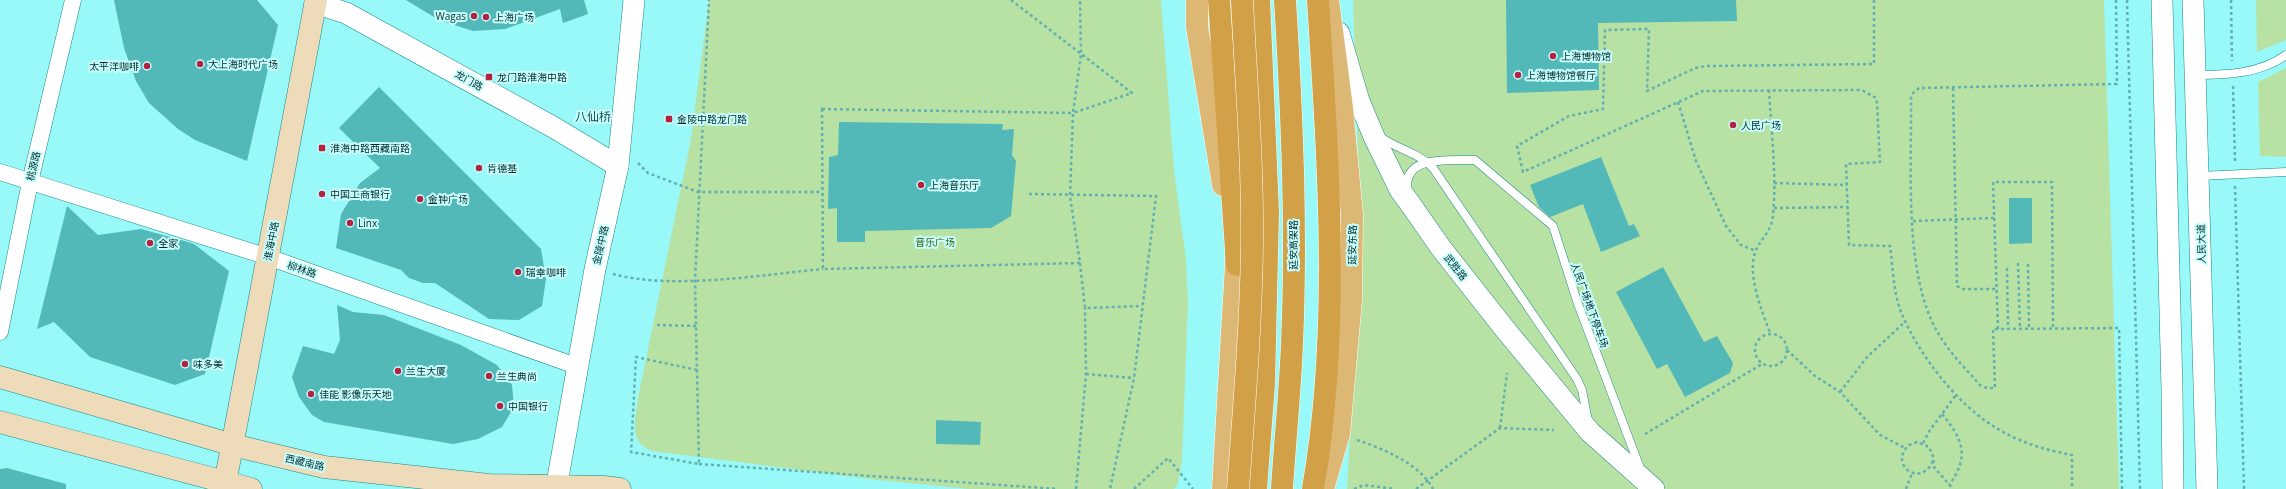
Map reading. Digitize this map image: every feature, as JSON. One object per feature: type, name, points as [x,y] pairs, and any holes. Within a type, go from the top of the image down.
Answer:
[{"type":"highway","points":[[1219,0],[1237,265]]},
{"type":"highway","points":[[1238,489],[1250,316],[1252,244],[1252,165],[1242,0]]},
{"type":"highway","points":[[1256,489],[1264,384],[1268,211],[1259,0]]},
{"type":"highway","name":"延安高架路","points":[[1282,489],[1292,344],[1294,231],[1292,117],[1285,0]]},
{"type":"highway","points":[[1313,489],[1318,459],[1326,365],[1330,222],[1318,0]]},
{"type":"main road","points":[[1198,0],[1198,27],[1237,265]]},
{"type":"main road","points":[[1222,489],[1237,265],[1242,0]]},
{"type":"main road","points":[[1291,0],[1301,136],[1301,275],[1291,489]]},
{"type":"main road","name":"延安东路","points":[[1323,489],[1338,434],[1351,300],[1352,215],[1342,108],[1329,0]]},
{"type":"main road","name":"淮海中路","points":[[225,486],[316,1]]},
{"type":"main road","name":"西藏南路","points":[[0,377],[233,445],[332,468],[489,486],[620,489]]},
{"type":"main road","points":[[0,422],[225,486],[251,489]]},
{"type":"street","name":"桃源路","points":[[0,332],[30,182],[73,0]]},
{"type":"street","name":"金陵中路","points":[[557,488],[595,269],[618,166],[634,0]]},
{"type":"street","name":"武胜路","points":[[1329,0],[1359,101],[1370,128],[1400,190],[1485,303],[1590,432],[1651,487]]},
{"type":"street","points":[[2162,0],[2172,389],[2173,489]]},
{"type":"street","name":"人民大道","points":[[2193,0],[2207,489]]},
{"type":"street","name":"龙门路","points":[[316,1],[346,13],[552,127],[618,166]]},
{"type":"street","name":"柳林路","points":[[0,172],[268,257],[579,367]]},
{"type":"lane","points":[[2195,75],[2233,75],[2260,68],[2286,55]]},
{"type":"lane","points":[[1370,128],[1380,137],[1417,154],[1428,162],[1486,242],[1523,302],[1577,379],[1582,390],[1590,432]]},
{"type":"lane","name":"人民广场地下停车场","points":[[1428,162],[1475,160],[1552,226],[1578,304],[1639,467],[1651,487]]},
{"type":"lane","points":[[1411,205],[1407,189],[1407,178],[1411,169],[1417,165],[1428,162]]},
{"type":"lane","points":[[2199,176],[2286,172]]},
{"type":"path","points":[[699,464],[695,280],[698,192],[709,0]]},
{"type":"path","points":[[823,269],[822,109],[1073,113],[1132,93],[1011,0]]},
{"type":"path","points":[[1076,489],[1086,374],[1085,308],[1070,196],[1073,113],[1081,54],[1080,0]]},
{"type":"path","points":[[1874,0],[1874,64],[1706,66],[1695,68],[1647,90],[1649,29],[1605,30],[1603,109],[1569,116],[1517,146],[1523,172],[1710,89],[1862,90],[1876,98],[1880,162],[1846,164],[1849,245],[1890,246],[1895,289],[1901,311],[1916,343],[1956,395],[1997,429],[2024,442],[2072,455],[2072,489]]},
{"type":"path","points":[[2116,0],[2117,84],[1919,88],[1912,94],[1913,247],[1919,277],[1937,332],[1980,385],[1987,388],[1995,388],[1993,329],[2119,328],[2122,489]]},
{"type":"path","points":[[2126,0],[2140,489]]},
{"type":"path","points":[[2231,0],[2244,489]]},
{"type":"path","points":[[1953,88],[1957,286],[1962,289],[1996,289]]},
{"type":"path","points":[[1769,90],[1774,208],[1772,224],[1768,235],[1756,251],[1754,258],[1756,291],[1770,333]]},
{"type":"path","points":[[1678,102],[1696,161],[1726,226],[1741,245],[1756,251]]},
{"type":"path","points":[[619,144],[648,173],[698,192],[822,192]]},
{"type":"path","points":[[1998,329],[1993,182],[2052,182],[2053,328]]},
{"type":"path","points":[[1773,183],[1847,185]]},
{"type":"path","points":[[1029,194],[1070,196],[1156,196],[1134,378],[1110,489]]},
{"type":"path","points":[[1774,208],[1848,207]]},
{"type":"path","points":[[1913,220],[1994,218]]},
{"type":"path","points":[[595,269],[634,280],[695,280],[823,269],[1080,263]]},
{"type":"path","points":[[2018,263],[2020,328]]},
{"type":"path","points":[[2028,264],[2029,329]]},
{"type":"path","points":[[2007,268],[2008,329]]},
{"type":"path","points":[[1085,308],[1142,306]]},
{"type":"path","points":[[1840,392],[1868,356],[1906,321]]},
{"type":"path","points":[[657,324],[696,326]]},
{"type":"path","points":[[1788,350],[1784,360],[1779,364],[1770,366],[1762,364],[1756,356],[1755,347],[1757,341],[1763,336],[1770,333],[1780,336],[1787,345],[1788,350],[1815,376],[1840,392],[1880,435],[1905,448]]},
{"type":"path","points":[[696,370],[636,357],[631,452],[699,464],[1058,489]]},
{"type":"path","points":[[1645,434],[1762,364]]},
{"type":"path","points":[[1500,428],[1507,373]]},
{"type":"path","points":[[1086,374],[1134,378]]},
{"type":"path","points":[[1923,443],[1956,395]]},
{"type":"path","points":[[1942,414],[1957,432],[1961,443],[1959,471],[1949,485]]},
{"type":"path","points":[[1416,489],[1500,428],[1554,430]]},
{"type":"path","points":[[1338,434],[1394,455],[1426,481],[1433,489]]},
{"type":"path","points":[[1933,461],[1929,468],[1923,473],[1912,473],[1903,464],[1902,456],[1905,448],[1913,443],[1923,443],[1932,452],[1934,467],[1953,489]]},
{"type":"path","points":[[1134,489],[1168,458],[1193,489]]},
{"type":"path","points":[[1906,489],[1912,473]]},
{"type":"path","points":[[1354,489],[1364,485],[1395,489]]},
{"type":"green space","name":"音乐广场","points":[[709,0],[1161,0],[1174,171],[1186,259],[1188,302],[1182,461],[1178,484],[1174,489],[969,489],[878,480],[652,451],[644,447],[639,442],[635,429],[638,398],[691,139]]},
{"type":"green space","name":"人民广场","points":[[1353,0],[2104,0],[2119,489],[1347,489],[1361,250]]},
{"type":"green space","points":[[2256,0],[2286,0],[2286,40],[2257,52]]},
{"type":"green space","points":[[2286,68],[2286,157],[2260,156],[2258,82]]},
{"type":"building","name":"大上海时代广场","points":[[114,0],[257,0],[278,25],[247,161],[195,140],[178,129],[149,103],[136,81],[124,48]]},
{"type":"building","name":"上海广场","points":[[406,0],[584,0],[588,14],[563,23],[560,9],[505,29],[473,31],[439,20]]},
{"type":"building","name":"上海博物馆","points":[[1506,0],[1736,0],[1737,21],[1598,23],[1599,90],[1507,93]]},
{"type":"building","name":"金钟广场","points":[[379,87],[541,249],[546,279],[542,306],[519,320],[489,319],[435,283],[423,283],[409,278],[401,270],[336,248],[341,214],[360,183],[380,168],[339,128]]},
{"type":"building","name":"上海音乐厅","points":[[839,122],[1003,124],[1002,130],[1014,129],[1012,155],[1016,161],[1011,216],[991,228],[865,231],[865,242],[837,242],[837,208],[828,209],[829,157],[838,155]]},
{"type":"building","points":[[1601,157],[1629,226],[1634,224],[1640,236],[1601,252],[1583,204],[1550,217],[1539,207],[1530,185]]},
{"type":"building","points":[[2009,198],[2032,198],[2032,243],[2009,244]]},
{"type":"building","points":[[67,206],[98,235],[141,229],[194,244],[229,271],[205,374],[175,385],[90,357],[54,322],[37,329]]},
{"type":"building","points":[[1663,267],[1704,342],[1717,336],[1733,363],[1730,373],[1685,397],[1667,364],[1657,369],[1616,292]]},
{"type":"building","name":"兰生大厦","points":[[337,305],[353,312],[384,315],[461,345],[497,365],[512,385],[514,407],[502,427],[478,439],[453,444],[324,422],[312,415],[299,397],[292,377],[303,346],[334,354],[340,340]]},
{"type":"building","points":[[936,420],[981,422],[980,445],[936,444]]},
{"type":"building","points":[[7,468],[66,484],[66,489],[0,489],[0,469]]},
{"type":"place","name":"Wagas","points":[[474,16]]},
{"type":"place","name":"上海广场","points":[[486,17]]},
{"type":"place","name":"上海博物馆","points":[[1553,56]]},
{"type":"place","name":"大上海时代广场","points":[[200,64]]},
{"type":"place","name":"太平洋咖啡","points":[[147,66]]},
{"type":"place","name":"上海博物馆餐厅","points":[[1518,75]]},
{"type":"place","name":"龙门路淮海中路","points":[[489,77]]},
{"type":"place","name":"金陵中路龙门路","points":[[669,119]]},
{"type":"place","name":"人民广场","points":[[1733,125]]},
{"type":"place","name":"淮海中路西藏南路","points":[[322,148]]},
{"type":"place","name":"肯德基","points":[[479,168]]},
{"type":"place","name":"上海音乐厅","points":[[921,185]]},
{"type":"place","name":"中国工商银行","points":[[322,194]]},
{"type":"place","name":"金钟广场","points":[[420,199]]},
{"type":"place","name":"Linx","points":[[350,223]]},
{"type":"place","name":"全家","points":[[150,243]]},
{"type":"place","name":"瑞幸咖啡","points":[[518,272]]},
{"type":"place","name":"味多美","points":[[185,364]]},
{"type":"place","name":"兰生大厦","points":[[398,371]]},
{"type":"place","name":"兰生典尚","points":[[489,376]]},
{"type":"place","name":"佳能 影像乐天地","points":[[311,394]]},
{"type":"place","name":"中国银行","points":[[500,406]]},
{"type":"district","name":"八仙桥","points":[[593,117]]}]
